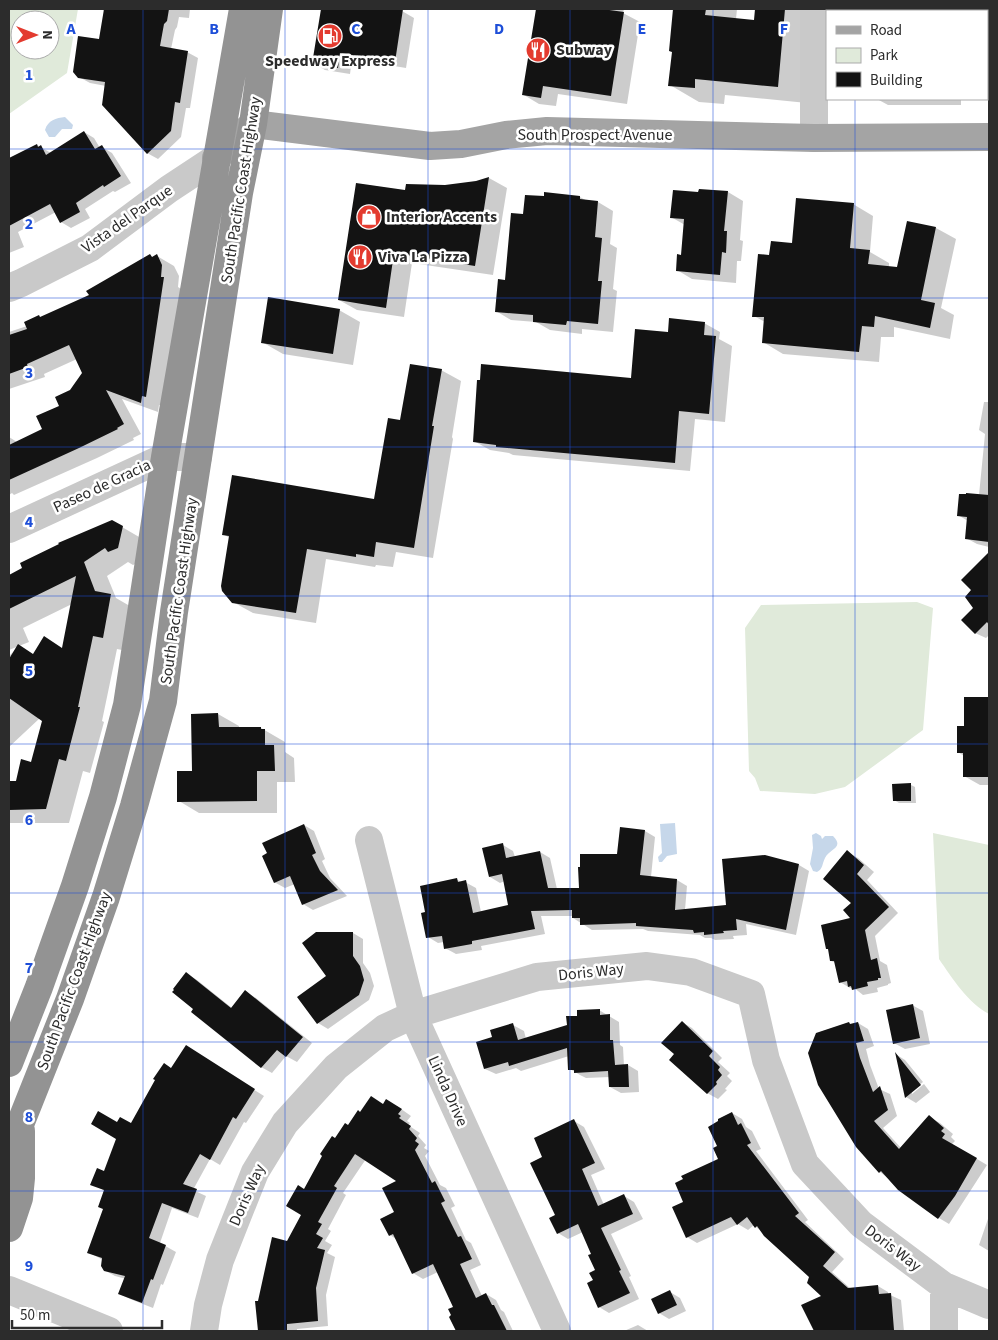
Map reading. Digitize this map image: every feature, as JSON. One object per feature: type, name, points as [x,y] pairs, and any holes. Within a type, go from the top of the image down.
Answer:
[{"type":"highway","name":"South Pacific Coast Highway","points":[[9,1063],[39,987],[75,886],[103,797],[127,705],[165,457],[243,9]]},
{"type":"highway","name":"South Pacific Coast Highway","points":[[9,1152],[70,999],[106,897],[134,806],[162,701],[239,193],[253,124],[268,9]]},
{"type":"highway","points":[[9,1228],[19,1198],[21,1120]]},
{"type":"main road","points":[[216,158],[253,124]]},
{"type":"main road","name":"South Prospect Avenue","points":[[253,124],[430,146],[461,144],[506,135],[547,131],[814,138],[989,137]]},
{"type":"street","points":[[814,9],[814,138]]},
{"type":"street","name":"Vista del Parque","points":[[9,288],[90,248],[169,189],[216,158]]},
{"type":"street","name":"Paseo de Gracia","points":[[9,529],[165,457],[198,458]]},
{"type":"street","name":"Linda Drive","points":[[369,840],[413,1015],[557,1331]]},
{"type":"street","name":"Doris Way","points":[[204,1331],[208,1305],[220,1260],[255,1172],[286,1123],[336,1067],[385,1028],[413,1015],[537,977],[647,966],[691,972],[751,994],[766,1060],[805,1164],[861,1224],[944,1286],[989,1305]]},
{"type":"street","points":[[944,1286],[944,1331]]},
{"type":"street","points":[[9,1290],[109,1331]]},
{"type":"green space","points":[[9,9],[78,9],[67,73],[9,114]]},
{"type":"green space","points":[[917,602],[933,608],[923,730],[845,787],[815,794],[760,791],[755,778],[749,771],[745,628],[761,605]]},
{"type":"green space","points":[[933,833],[989,845],[989,1014],[967,997],[939,959]]},
{"type":"water","points":[[65,117],[73,125],[72,129],[62,129],[55,137],[49,137],[45,130],[48,124],[56,119]]},
{"type":"water","points":[[675,823],[677,854],[667,856],[662,862],[659,862],[658,857],[662,853],[660,824]]},
{"type":"water","points":[[816,833],[822,839],[825,836],[833,836],[837,843],[837,846],[827,855],[817,872],[813,871],[810,864],[813,848],[812,835]]},
{"type":"building","points":[[104,9],[169,9],[160,46],[188,51],[180,103],[175,102],[171,131],[147,154],[102,105],[105,82],[78,78],[73,72],[78,36],[99,39]]},
{"type":"building","points":[[321,9],[403,9],[395,62],[340,53],[338,68],[312,64]]},
{"type":"building","points":[[536,9],[602,9],[624,12],[611,96],[543,86],[541,98],[522,95]]},
{"type":"building","points":[[673,9],[706,9],[705,15],[754,20],[755,9],[785,9],[778,87],[695,79],[695,88],[668,86],[672,52],[669,51]]},
{"type":"building","points":[[84,131],[95,149],[102,145],[121,176],[104,187],[103,185],[76,203],[80,212],[60,223],[50,204],[9,226],[9,158],[37,144],[38,147],[41,145],[46,155]]},
{"type":"building","points":[[489,177],[475,266],[394,253],[386,308],[338,300],[356,183],[405,190],[406,184],[445,185],[476,181]]},
{"type":"building","points":[[699,189],[728,191],[724,231],[727,231],[726,253],[722,252],[720,275],[676,271],[677,254],[681,255],[684,219],[670,218],[673,190],[698,192]]},
{"type":"building","points":[[544,192],[580,196],[580,199],[598,201],[595,237],[602,238],[598,281],[602,281],[598,324],[567,321],[566,325],[533,322],[533,315],[495,312],[498,279],[505,280],[511,213],[523,214],[525,195],[544,196]]},
{"type":"building","points":[[796,198],[854,203],[850,248],[870,250],[868,264],[897,267],[907,221],[936,227],[921,300],[935,303],[930,328],[875,316],[874,327],[862,326],[859,352],[762,343],[764,317],[752,317],[758,254],[769,255],[771,241],[792,243]]},
{"type":"building","points":[[150,254],[152,257],[157,254],[162,265],[161,277],[164,277],[146,397],[142,396],[141,403],[106,390],[124,424],[118,429],[79,448],[9,480],[9,445],[42,429],[36,416],[59,406],[55,397],[70,390],[82,373],[69,345],[27,364],[28,367],[9,374],[9,335],[27,329],[24,322],[39,315],[40,317],[89,295],[86,291]]},
{"type":"building","points":[[268,297],[340,309],[333,354],[261,343]]},
{"type":"building","points":[[669,318],[705,322],[704,335],[716,336],[709,414],[679,411],[675,463],[496,447],[496,445],[473,442],[477,380],[480,380],[481,364],[631,378],[635,329],[668,332]]},
{"type":"building","points":[[410,364],[442,369],[414,548],[376,542],[374,557],[356,554],[356,557],[307,549],[296,613],[232,603],[222,591],[221,586],[229,536],[222,535],[232,475],[374,499],[388,418],[400,420]]},
{"type":"building","points":[[959,494],[989,495],[989,542],[965,539],[967,517],[957,516]]},
{"type":"building","points":[[112,520],[123,526],[118,548],[108,552],[105,548],[84,562],[95,591],[111,594],[103,638],[93,636],[78,707],[80,707],[66,761],[59,759],[46,809],[9,810],[9,781],[16,781],[21,759],[31,762],[42,721],[9,698],[9,659],[18,644],[33,654],[44,636],[62,648],[76,576],[9,609],[9,575],[22,568],[20,563],[58,543]]},
{"type":"building","points":[[989,552],[989,625],[987,622],[975,634],[961,620],[973,608],[965,597],[971,590],[961,580]]},
{"type":"building","points":[[964,697],[989,697],[989,777],[963,777],[963,753],[957,753],[957,726],[964,726]]},
{"type":"building","points":[[218,713],[219,727],[261,727],[261,729],[265,729],[265,745],[274,745],[275,771],[257,771],[257,801],[177,802],[177,771],[192,771],[191,714]]},
{"type":"building","points":[[911,783],[911,801],[893,801],[892,784]]},
{"type":"building","points":[[304,824],[316,853],[312,855],[320,871],[338,890],[302,905],[290,876],[274,883],[262,856],[267,853],[262,843]]},
{"type":"building","points":[[620,827],[645,830],[640,875],[677,879],[675,910],[726,905],[722,859],[765,855],[799,864],[786,930],[736,919],[737,930],[704,935],[704,932],[694,933],[693,930],[636,926],[636,923],[580,925],[580,918],[572,918],[572,910],[531,911],[535,929],[472,941],[472,944],[444,949],[442,936],[426,938],[421,913],[425,912],[420,886],[457,878],[458,882],[466,880],[473,913],[508,905],[502,874],[489,877],[482,848],[503,843],[506,858],[540,851],[548,888],[579,888],[578,867],[580,867],[580,854],[617,854]]},
{"type":"building","points":[[847,850],[864,865],[857,874],[889,907],[865,930],[871,960],[877,958],[881,978],[867,982],[868,986],[852,990],[851,986],[848,987],[847,981],[839,983],[834,961],[830,961],[828,949],[826,949],[821,925],[850,918],[843,910],[851,903],[823,879]]},
{"type":"building","points":[[316,932],[353,932],[353,956],[360,966],[364,980],[359,995],[317,1024],[297,997],[326,976],[302,943]]},
{"type":"building","points":[[186,972],[231,1008],[245,990],[303,1037],[286,1057],[277,1050],[261,1068],[191,1012],[193,1009],[172,992]]},
{"type":"building","points":[[913,1004],[920,1038],[893,1044],[886,1010]]},
{"type":"building","points":[[600,1009],[600,1015],[610,1014],[610,1040],[613,1040],[615,1065],[628,1064],[629,1087],[609,1087],[608,1071],[574,1073],[574,1070],[568,1070],[567,1048],[509,1066],[508,1062],[484,1069],[476,1042],[492,1037],[490,1030],[513,1023],[518,1040],[567,1025],[566,1016],[577,1016],[577,1010]]},
{"type":"building","points":[[682,1021],[713,1051],[709,1056],[720,1067],[718,1070],[722,1075],[716,1082],[717,1084],[707,1094],[669,1060],[674,1054],[661,1043]]},
{"type":"building","points":[[849,1022],[850,1024],[858,1022],[864,1041],[856,1043],[860,1058],[873,1092],[880,1086],[888,1110],[874,1121],[899,1149],[929,1115],[944,1128],[941,1131],[945,1134],[942,1138],[977,1158],[955,1196],[938,1219],[898,1190],[881,1171],[879,1173],[856,1147],[818,1085],[808,1053],[816,1033]]},
{"type":"building","points":[[186,1045],[255,1089],[236,1119],[233,1117],[210,1160],[200,1154],[183,1184],[197,1189],[188,1213],[162,1203],[149,1238],[166,1245],[142,1303],[118,1294],[125,1276],[104,1271],[101,1266],[102,1258],[87,1253],[103,1209],[98,1207],[104,1190],[90,1185],[97,1168],[104,1171],[116,1139],[91,1124],[98,1111],[117,1122],[120,1117],[131,1123],[155,1080],[153,1079],[164,1063],[171,1068]]},
{"type":"building","points":[[895,1052],[921,1085],[905,1098]]},
{"type":"building","points":[[371,1096],[383,1104],[386,1099],[402,1109],[398,1114],[401,1116],[399,1118],[411,1126],[409,1129],[417,1138],[415,1141],[419,1144],[415,1150],[432,1183],[435,1181],[445,1201],[441,1203],[458,1237],[461,1236],[472,1259],[460,1264],[476,1298],[486,1293],[507,1331],[456,1331],[449,1317],[451,1315],[448,1309],[453,1307],[433,1264],[412,1274],[393,1234],[389,1236],[380,1219],[394,1212],[382,1188],[396,1181],[355,1154],[334,1186],[337,1188],[318,1222],[322,1224],[316,1234],[323,1238],[317,1248],[325,1250],[316,1288],[318,1321],[287,1324],[287,1331],[258,1331],[255,1301],[258,1301],[272,1237],[287,1241],[301,1215],[286,1206],[298,1185],[304,1189],[322,1156],[320,1154],[332,1136],[335,1138],[345,1123],[348,1125]]},
{"type":"building","points":[[732,1112],[738,1125],[741,1123],[751,1143],[747,1145],[799,1213],[795,1216],[835,1252],[823,1266],[848,1288],[878,1285],[879,1294],[891,1293],[894,1330],[814,1331],[801,1305],[821,1296],[807,1283],[809,1277],[764,1236],[757,1226],[755,1228],[747,1217],[737,1225],[731,1217],[686,1238],[672,1207],[683,1202],[675,1183],[683,1179],[681,1176],[718,1159],[713,1148],[717,1146],[708,1127]]},
{"type":"building","points":[[574,1119],[595,1163],[582,1169],[598,1206],[624,1194],[633,1214],[601,1228],[630,1293],[598,1308],[587,1283],[593,1280],[589,1273],[595,1270],[588,1255],[591,1254],[578,1224],[557,1234],[549,1218],[555,1215],[530,1163],[542,1157],[534,1138]]},
{"type":"building","points":[[670,1290],[677,1305],[658,1314],[651,1299]]},
{"type":"place","name":"Speedway Express","points":[[330,36]]},
{"type":"place","name":"Subway","points":[[538,50]]},
{"type":"place","name":"Interior Accents","points":[[369,217]]},
{"type":"place","name":"Viva La Pizza","points":[[360,257]]}]
